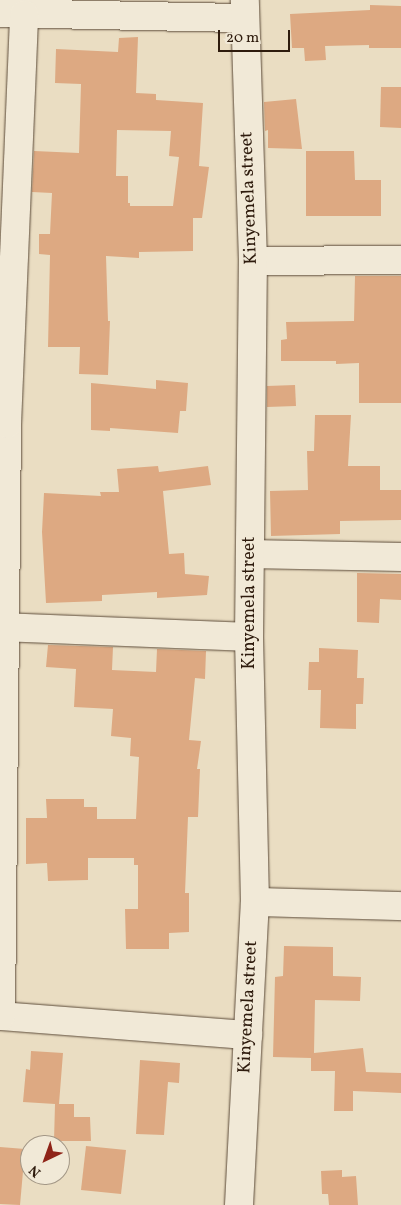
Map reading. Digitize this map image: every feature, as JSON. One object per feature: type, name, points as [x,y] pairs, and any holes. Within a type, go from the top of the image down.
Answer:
[{"type":"street","points":[[245,9],[12,13],[4,424],[0,1016],[248,1035]]},
{"type":"street","name":"Kinyemela street","points":[[238,1205],[255,902],[249,637],[252,262],[245,9]]},
{"type":"street","points":[[252,262],[401,260]]},
{"type":"street","points":[[250,554],[401,557]]},
{"type":"street","points":[[3,627],[249,637]]},
{"type":"street","points":[[255,902],[401,906]]},
{"type":"building","points":[[370,5],[401,6],[401,48],[369,48],[369,45],[325,46],[326,60],[305,61],[304,48],[292,48],[290,14],[370,10]]},
{"type":"building","points":[[138,37],[136,93],[156,94],[156,100],[203,103],[199,166],[209,167],[202,218],[193,218],[193,251],[139,252],[139,258],[106,256],[108,321],[110,321],[108,375],[79,374],[80,347],[48,347],[50,255],[39,254],[39,234],[50,234],[52,193],[32,192],[34,151],[79,153],[81,84],[55,83],[56,49],[118,52],[119,38]],"holes":[[[117,130],[171,131],[169,156],[179,157],[173,206],[130,206],[130,203],[128,203],[128,176],[116,176]]]},
{"type":"building","points":[[381,87],[401,87],[401,128],[380,127]]},
{"type":"building","points":[[296,99],[302,149],[268,148],[268,130],[265,131],[264,102]]},
{"type":"building","points":[[306,151],[354,151],[355,180],[381,180],[381,216],[306,216]]},
{"type":"building","points":[[355,276],[401,276],[401,403],[359,403],[359,363],[336,364],[336,361],[281,361],[281,340],[287,339],[286,322],[354,321]]},
{"type":"building","points":[[156,380],[188,383],[186,411],[180,411],[178,433],[110,428],[110,431],[91,430],[91,383],[156,389]]},
{"type":"building","points":[[295,385],[296,406],[267,407],[267,386]]},
{"type":"building","points":[[315,415],[351,415],[348,466],[380,466],[380,490],[401,490],[401,520],[340,521],[340,534],[271,536],[270,491],[308,490],[307,451],[314,451]]},
{"type":"building","points":[[158,466],[159,472],[208,466],[211,485],[163,491],[169,554],[184,553],[185,574],[209,576],[207,595],[157,598],[157,592],[102,595],[102,601],[46,603],[42,532],[44,493],[101,496],[100,492],[119,492],[117,469]]},
{"type":"building","points":[[357,573],[401,574],[401,600],[380,599],[379,623],[357,622]]},
{"type":"building","points":[[48,645],[113,647],[112,670],[156,672],[157,649],[206,651],[205,679],[195,678],[189,740],[201,741],[197,769],[200,769],[198,817],[188,817],[185,893],[189,893],[189,932],[169,933],[169,949],[126,949],[125,909],[138,909],[138,865],[134,865],[134,858],[88,858],[88,880],[48,881],[47,863],[26,864],[26,818],[47,818],[46,799],[84,799],[84,807],[97,807],[97,819],[136,819],[139,757],[130,756],[131,738],[111,736],[113,709],[74,707],[76,669],[46,667]]},
{"type":"building","points":[[319,648],[358,650],[357,678],[364,678],[363,704],[356,704],[356,729],[320,728],[321,690],[308,690],[309,662],[319,662]]},
{"type":"building","points":[[284,946],[333,947],[333,976],[361,977],[360,1001],[315,1000],[314,1053],[363,1048],[366,1072],[401,1073],[401,1093],[353,1091],[353,1111],[334,1111],[335,1071],[311,1071],[311,1058],[273,1057],[275,977],[283,976]]},
{"type":"building","points":[[31,1051],[63,1053],[59,1104],[74,1104],[74,1117],[90,1117],[91,1141],[70,1141],[70,1135],[54,1135],[55,1104],[23,1102],[26,1069],[30,1070]]},
{"type":"building","points":[[140,1060],[180,1063],[179,1083],[168,1082],[164,1135],[136,1134]]},
{"type":"building","points":[[86,1146],[126,1150],[121,1194],[81,1190]]},
{"type":"building","points":[[0,1147],[20,1149],[20,1185],[22,1185],[20,1205],[0,1204]]},
{"type":"building","points":[[342,1170],[342,1177],[356,1176],[358,1205],[329,1205],[328,1194],[322,1194],[321,1171]]}]
